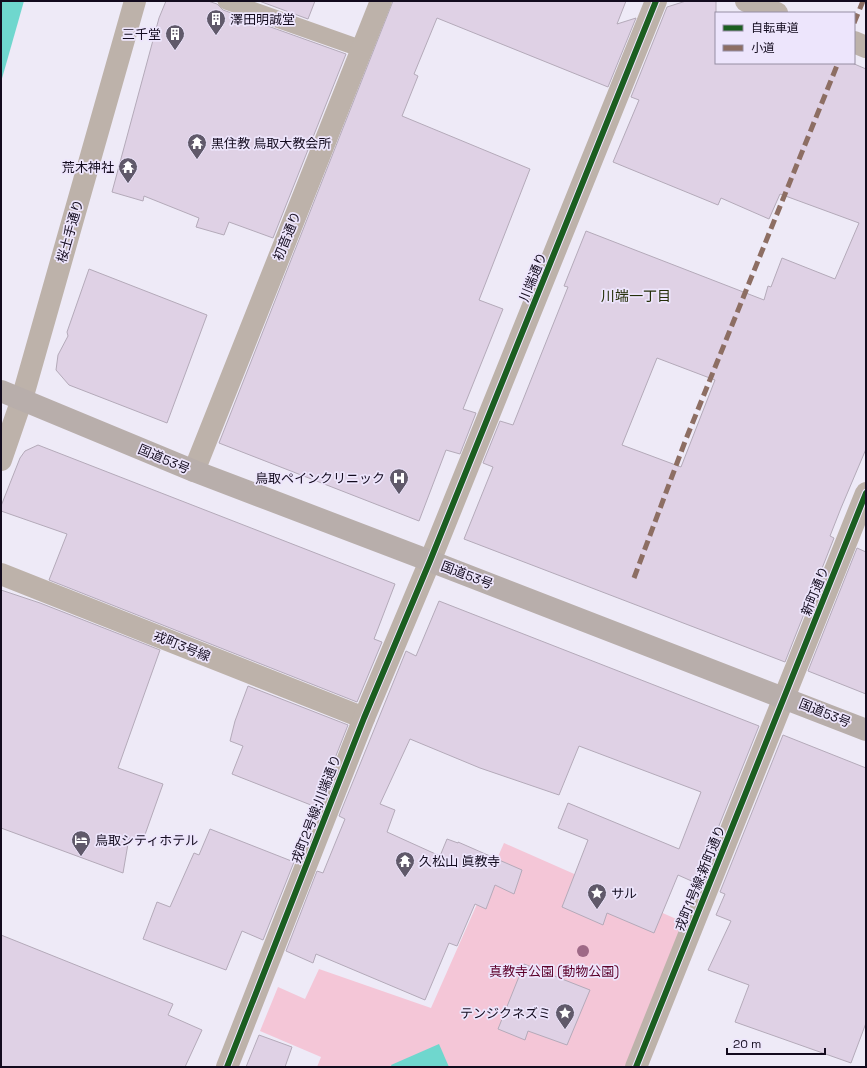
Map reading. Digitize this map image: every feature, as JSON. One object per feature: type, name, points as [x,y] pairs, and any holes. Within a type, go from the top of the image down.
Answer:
[{"type":"highway","name":"国道53号","points":[[9,394],[194,472],[430,561],[866,730]]},
{"type":"street","name":"桜土手通り","points":[[1,460],[9,394],[135,1]]},
{"type":"street","name":"初音通り","points":[[194,472],[381,1]]},
{"type":"street","name":"川端通り","points":[[430,561],[656,1]]},
{"type":"street","points":[[746,1],[775,12]]},
{"type":"street","points":[[855,42],[866,47]]},
{"type":"street","name":"新町通り","points":[[783,697],[866,493]]},
{"type":"street","name":"戎町2号線;川端通り","points":[[227,1067],[364,718],[430,561]]},
{"type":"street","name":"戎町3号線","points":[[1,574],[364,718]]},
{"type":"street","name":"戎町1号線;新町通り","points":[[636,1067],[783,697]]},
{"type":"lane","points":[[226,1],[362,49]]},
{"type":"green space","name":"真教寺公園 (動物公園)","points":[[504,843],[683,922],[626,1067],[317,1067],[321,1057],[260,1031],[278,987],[305,999],[319,969],[431,1008]]},
{"type":"shaded area","points":[[1,1],[24,1],[1,82]]},
{"type":"shaded area","points":[[439,1044],[449,1067],[392,1067],[391,1065]]},
{"type":"building","name":"黒住教 鳥取大教会所","points":[[166,1],[208,1],[217,4],[223,10],[346,54],[273,238],[229,222],[224,235],[196,227],[199,218],[144,196],[143,201],[112,192],[159,18]]},
{"type":"building","points":[[259,1],[315,1],[308,19]]},
{"type":"building","points":[[393,1],[626,1],[617,24],[636,18],[608,87],[437,18],[414,74],[418,76],[402,116],[530,169],[479,300],[503,309],[463,409],[476,413],[460,454],[446,450],[419,521],[219,443]]},
{"type":"building","points":[[686,1],[716,1],[715,64],[854,64],[866,69],[866,449],[830,536],[834,538],[785,662],[464,539],[493,467],[483,463],[500,421],[513,425],[568,287],[564,286],[586,231],[764,300],[768,286],[771,287],[782,258],[835,279],[859,223],[780,194],[769,219],[721,198],[718,205],[613,162],[639,100],[631,97],[667,7]],"holes":[[[657,358],[715,380],[681,467],[622,445]]]},
{"type":"building","points":[[89,269],[207,315],[167,423],[69,385],[56,370],[58,355],[68,336],[67,332]]},
{"type":"building","points":[[38,445],[395,584],[374,639],[382,642],[357,702],[49,580],[67,534],[1,511],[1,506],[20,458],[25,451]]},
{"type":"building","points":[[857,548],[866,552],[866,694],[808,671]]},
{"type":"building","points":[[1,590],[40,603],[160,650],[118,768],[163,784],[142,843],[129,838],[123,873],[1,828]]},
{"type":"building","points":[[439,601],[759,726],[696,883],[678,875],[654,933],[607,913],[603,925],[562,907],[588,840],[558,828],[568,803],[679,849],[701,792],[579,746],[559,795],[480,768],[410,739],[380,804],[395,810],[387,832],[440,856],[447,839],[458,842],[522,870],[514,894],[495,885],[486,909],[475,904],[457,946],[449,943],[425,1000],[316,954],[313,963],[286,951],[317,871],[323,873],[345,819],[339,816],[406,651],[416,656]]},
{"type":"building","points":[[248,686],[348,725],[316,807],[232,774],[243,746],[230,741],[235,721]]},
{"type":"building","points":[[783,735],[866,768],[866,1023],[851,1063],[735,1022],[749,985],[708,970],[731,921],[716,915],[725,894],[720,892]]},
{"type":"building","points":[[210,829],[294,862],[263,940],[242,931],[226,970],[143,939],[157,902],[170,907],[194,853],[199,855]]},
{"type":"building","points":[[1,935],[173,1004],[168,1015],[202,1030],[185,1067],[1,1067]]},
{"type":"building","points":[[524,964],[590,990],[567,1045],[528,1031],[525,1040],[498,1029]]},
{"type":"building","points":[[259,1035],[292,1047],[285,1067],[246,1067]]},
{"type":"marked path","points":[[855,21],[863,1]]},
{"type":"marked path","points":[[634,578],[686,439],[838,64]]},
{"type":"cycle path","points":[[227,1067],[364,718],[430,561],[656,1]]},
{"type":"cycle path","points":[[636,1067],[866,493]]},
{"type":"place","name":"澤田明誠堂","points":[[216,36]]},
{"type":"place","name":"三千堂","points":[[175,51]]},
{"type":"place","name":"黒住教 鳥取大教会所","points":[[197,160]]},
{"type":"place","name":"荒木神社","points":[[128,184]]},
{"type":"place","name":"鳥取ペインクリニック","points":[[399,495]]},
{"type":"place","name":"鳥取シティホテル","points":[[81,857]]},
{"type":"place","name":"久松山 眞教寺","points":[[405,878]]},
{"type":"place","name":"サル","points":[[597,910]]},
{"type":"place","name":"テンジクネズミ","points":[[565,1030]]},
{"type":"district","name":"川端一丁目","points":[[636,296]]}]
